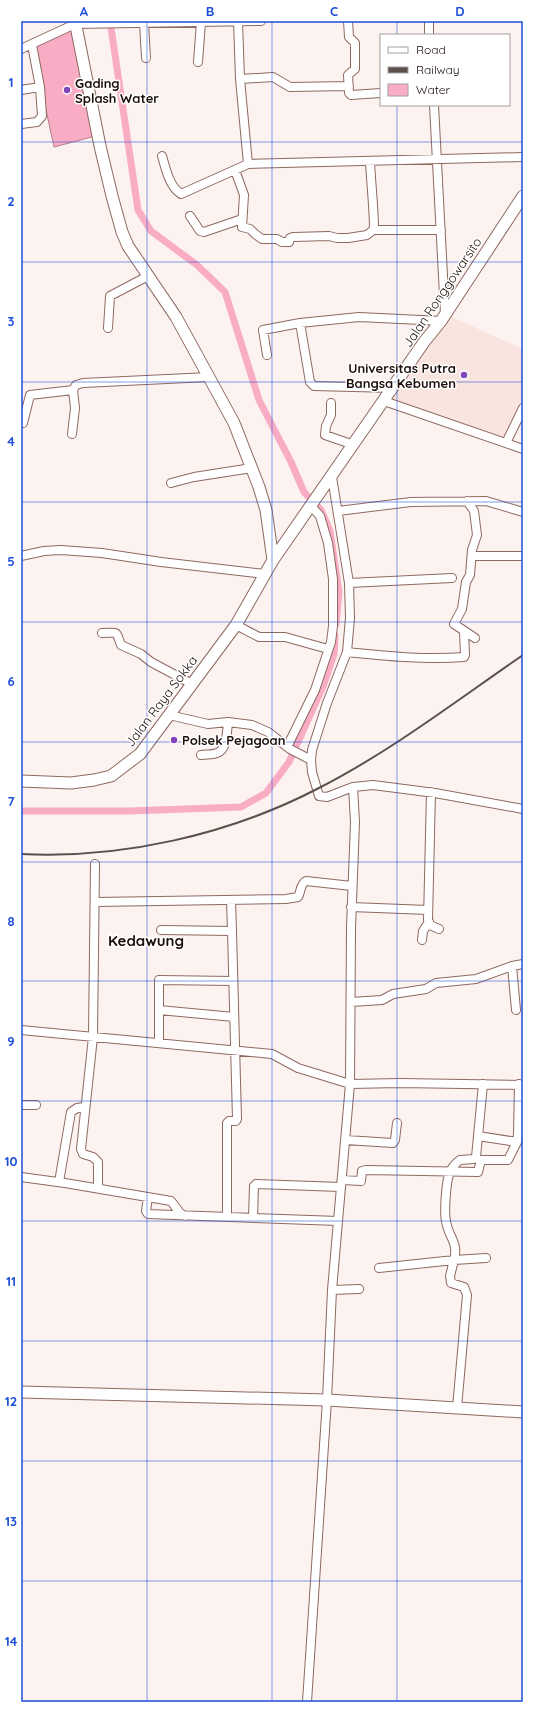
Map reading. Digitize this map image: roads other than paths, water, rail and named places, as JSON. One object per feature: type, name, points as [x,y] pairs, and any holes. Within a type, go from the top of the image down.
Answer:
[{"type":"main road","points":[[75,23],[114,204],[128,246],[176,317],[234,423],[252,468],[266,510],[273,560]]},
{"type":"main road","name":"Jalan Ronggowarsito","points":[[273,560],[443,317],[522,200]]},
{"type":"main road","points":[[270,539],[284,546]]},
{"type":"main road","name":"Jalan Raya Sokka","points":[[21,781],[71,783],[111,776],[140,754],[236,625],[273,560]]},
{"type":"main road","points":[[21,1392],[327,1400],[523,1412]]},
{"type":"street","points":[[238,21],[240,80],[248,164]]},
{"type":"street","points":[[21,49],[75,23],[261,21]]},
{"type":"street","points":[[348,21],[349,37],[355,43],[356,63],[355,69],[348,75],[349,93],[351,95],[380,93]]},
{"type":"street","points":[[429,21],[430,34]]},
{"type":"street","points":[[141,22],[146,58]]},
{"type":"street","points":[[198,62],[201,22]]},
{"type":"street","points":[[21,124],[37,122],[41,119],[40,87],[32,45]]},
{"type":"street","points":[[240,80],[273,77],[290,86],[349,86]]},
{"type":"street","points":[[21,90],[40,87]]},
{"type":"street","points":[[267,355],[263,330],[300,323],[359,317],[443,317],[441,230],[434,106]]},
{"type":"street","points":[[162,156],[170,180],[175,188],[182,194],[248,164],[523,157]]},
{"type":"street","points":[[370,161],[374,230]]},
{"type":"street","points":[[235,170],[244,195],[241,225],[242,227],[248,228],[262,239],[277,239],[282,242],[289,242],[290,238],[293,237],[329,236],[348,238],[367,235],[374,230],[441,230]]},
{"type":"street","points":[[190,216],[200,231],[204,232],[242,219]]},
{"type":"street","points":[[108,328],[110,296],[148,276]]},
{"type":"street","points":[[300,323],[310,382],[314,386],[393,388]]},
{"type":"street","points":[[72,434],[75,401],[73,390],[76,385],[84,383],[209,377]]},
{"type":"street","points":[[23,424],[30,395],[73,390]]},
{"type":"street","points":[[384,401],[523,449]]},
{"type":"street","points":[[331,404],[331,415],[326,426],[325,435],[354,445]]},
{"type":"street","points":[[506,443],[523,408]]},
{"type":"street","points":[[171,483],[194,476],[252,468]]},
{"type":"street","points":[[332,477],[349,583],[350,618],[347,652],[327,703],[312,750],[312,772],[319,796],[327,797],[353,787],[373,785],[431,792],[523,809]]},
{"type":"street","points":[[338,511],[411,502],[467,501],[490,502],[523,512]]},
{"type":"street","points":[[467,501],[474,511],[477,535],[473,546],[470,575],[465,586],[462,609],[454,624],[475,638]]},
{"type":"street","points":[[288,748],[314,690],[331,642],[333,626],[333,579],[328,543],[323,524],[313,502]]},
{"type":"street","points":[[21,556],[44,551],[61,550],[102,553],[161,562],[264,574]]},
{"type":"street","points":[[472,556],[523,556]]},
{"type":"street","points":[[349,583],[452,578]]},
{"type":"street","points":[[236,625],[259,637],[285,636],[328,649]]},
{"type":"street","points":[[347,652],[393,657],[465,657],[464,632]]},
{"type":"street","points":[[102,633],[116,633],[119,636],[121,645],[141,654],[151,662],[192,684]]},
{"type":"street","points":[[169,715],[208,724],[228,722],[257,727],[268,732],[300,756],[311,760]]},
{"type":"street","points":[[201,755],[218,753],[222,750],[228,722]]},
{"type":"street","points":[[307,1702],[327,1400],[332,1290],[350,1084],[351,907],[355,822],[353,787]]},
{"type":"street","points":[[431,792],[428,910],[429,922],[431,926],[439,929]]},
{"type":"street","points":[[95,864],[93,1037],[81,1149],[83,1154],[93,1157],[98,1162],[98,1188]]},
{"type":"street","points":[[95,902],[230,900],[298,897],[301,892],[302,885],[306,881],[352,886]]},
{"type":"street","points":[[227,1217],[227,1123],[229,1121],[236,1121],[237,1119],[230,900]]},
{"type":"street","points":[[351,907],[428,910]]},
{"type":"street","points":[[422,940],[423,931],[429,922]]},
{"type":"street","points":[[161,930],[232,931]]},
{"type":"street","points":[[351,1002],[379,1000],[393,994],[414,992],[426,989],[434,983],[476,979],[512,966],[523,964]]},
{"type":"street","points":[[512,966],[516,1010]]},
{"type":"street","points":[[159,1043],[159,980],[233,981]]},
{"type":"street","points":[[159,1010],[234,1017]]},
{"type":"street","points":[[21,1030],[272,1054],[301,1069],[350,1084],[521,1084],[518,1134],[508,1160],[481,1160],[478,1172],[449,1173],[366,1170],[362,1171],[361,1181],[341,1184],[256,1184],[254,1186],[253,1218]]},
{"type":"street","points":[[457,1408],[467,1295],[464,1287],[451,1284],[449,1280],[454,1260],[455,1245],[453,1237],[448,1230],[445,1211],[449,1173],[460,1160],[475,1158],[483,1084]]},
{"type":"street","points":[[21,1105],[36,1105]]},
{"type":"street","points":[[60,1182],[71,1112],[76,1108],[85,1107]]},
{"type":"street","points":[[346,1140],[392,1143],[395,1140],[397,1122]]},
{"type":"street","points":[[478,1136],[516,1142]]},
{"type":"street","points":[[21,1177],[98,1188],[172,1201],[180,1213],[185,1216]]},
{"type":"street","points":[[148,1197],[146,1211],[148,1214],[338,1221]]},
{"type":"street","points":[[379,1268],[486,1258]]},
{"type":"street","points":[[332,1290],[359,1289]]},
{"type":"water","name":"Gading Splash Water","points":[[75,24],[103,134],[54,147],[32,45]]},
{"type":"waterway","points":[[110,21],[138,210],[151,231],[197,265],[225,292],[259,400],[291,462],[304,492],[321,510],[330,531],[339,592],[336,624]]},
{"type":"waterway","points":[[21,811],[129,811],[241,807],[266,793],[289,762],[324,684],[334,654],[335,635]]},
{"type":"railway","points":[[21,854],[59,855],[97,852],[135,848],[173,841],[211,831],[283,805],[344,775],[371,759],[523,655]]},
{"type":"place","name":"Gading Splash Water","points":[[67,90]]},
{"type":"place","name":"Universitas Putra Bangsa Kebumen","points":[[464,375]]},
{"type":"place","name":"Polsek Pejagoan","points":[[174,740]]},
{"type":"district","name":"Kedawung","points":[[146,940]]}]
